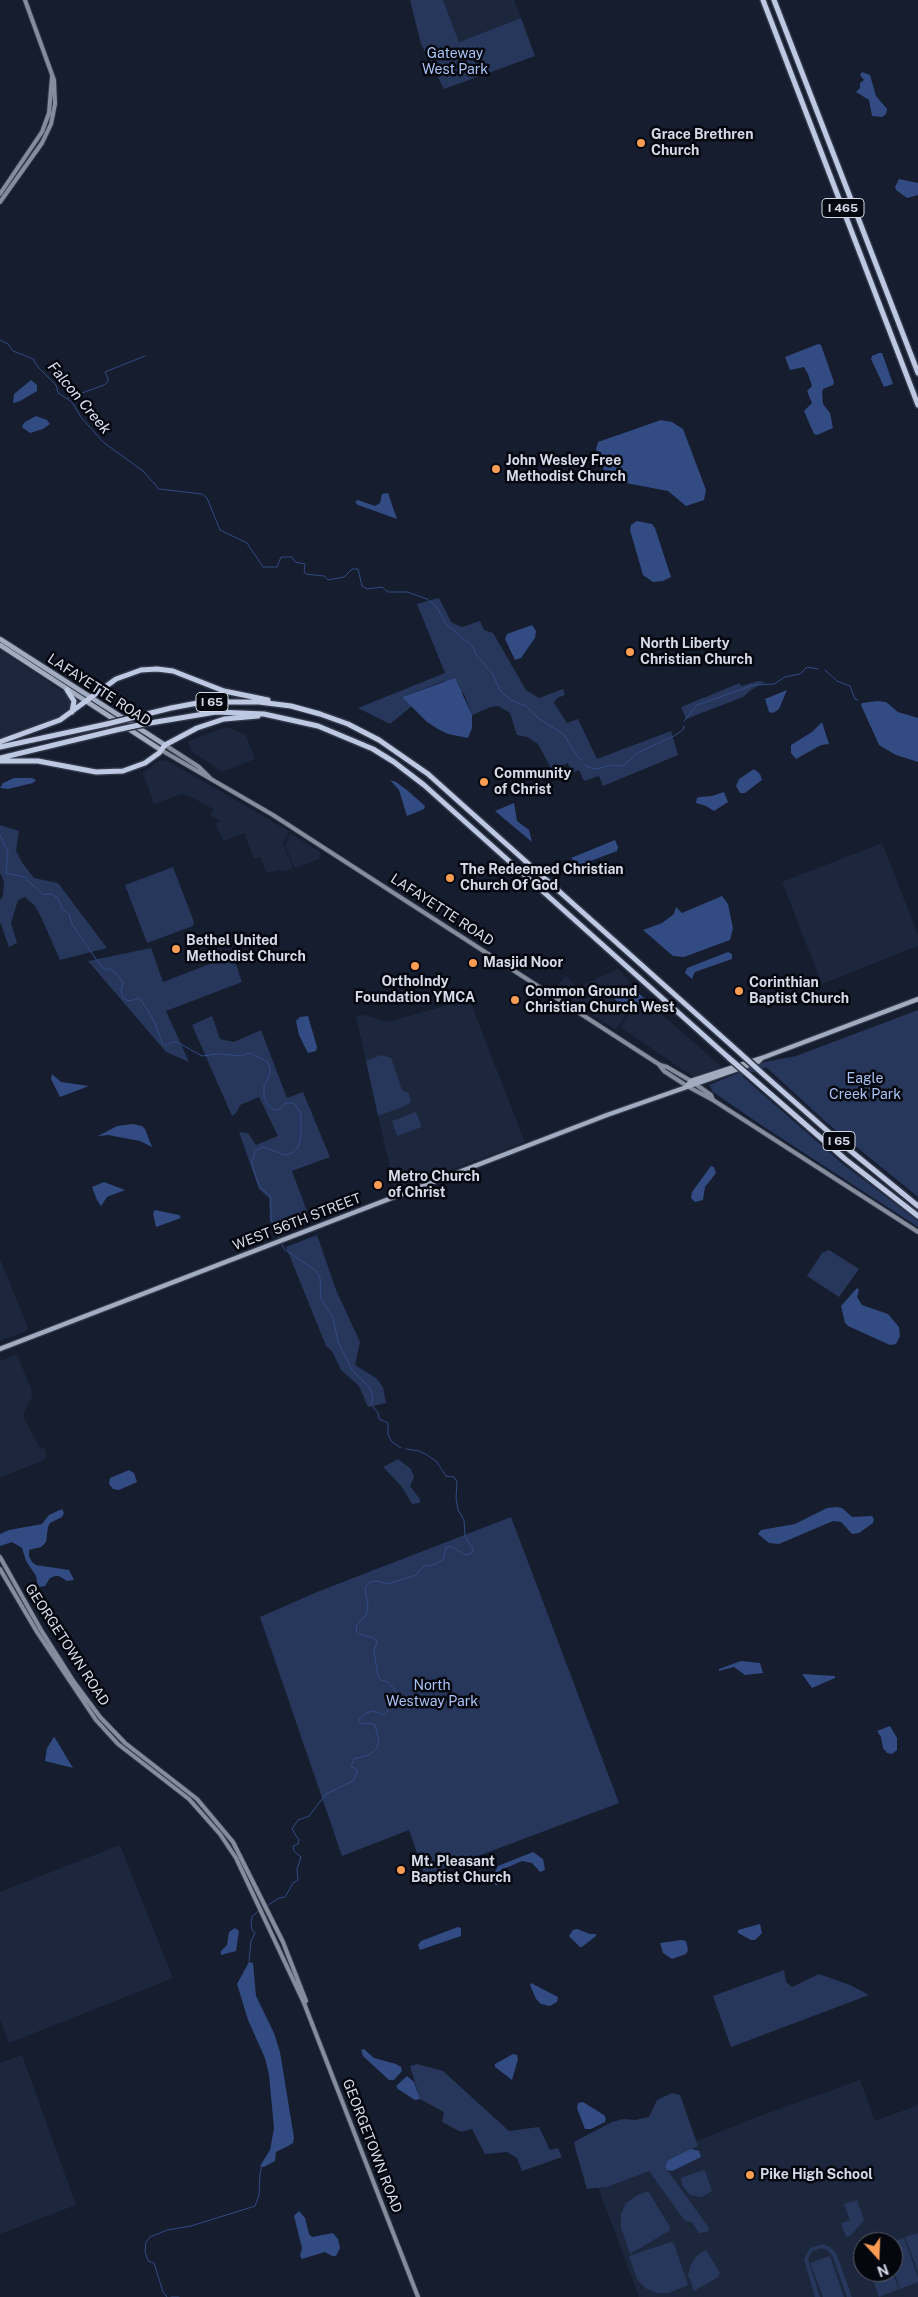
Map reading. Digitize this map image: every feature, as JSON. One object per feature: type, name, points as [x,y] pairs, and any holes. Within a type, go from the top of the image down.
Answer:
[{"type":"highway","name":"I 465","points":[[762,0],[918,405]]},
{"type":"highway","name":"I 465","points":[[774,0],[918,373]]},
{"type":"highway","points":[[0,742],[56,723],[123,676],[141,670],[157,669],[176,672],[226,691],[291,706]]},
{"type":"highway","points":[[67,690],[74,702],[72,712]]},
{"type":"highway","name":"I 65","points":[[0,748],[135,718],[177,706],[216,701],[291,706],[327,716],[360,730],[412,761],[763,1074],[918,1206]]},
{"type":"highway","name":"I 65","points":[[0,760],[144,724],[193,715],[236,712],[268,714],[299,720],[358,742],[407,772],[844,1160],[918,1216]]},
{"type":"highway","points":[[0,760],[44,761],[96,772],[113,773],[144,763],[165,745],[197,728],[224,720],[256,716],[299,720]]},
{"type":"main road","points":[[0,202],[40,146],[49,129],[55,104],[55,83],[25,0]]},
{"type":"main road","points":[[0,194],[42,132],[48,113],[52,77]]},
{"type":"main road","name":"LAFAYETTE ROAD","points":[[0,639],[199,767],[210,778],[282,821],[660,1065],[691,1081],[711,1095],[714,1100]]},
{"type":"main road","name":"LAFAYETTE ROAD","points":[[0,645],[161,750],[204,777],[210,778]]},
{"type":"main road","name":"WEST 56TH STREET","points":[[691,1081],[762,1058],[918,999]]},
{"type":"main road","name":"WEST 56TH STREET","points":[[0,1349],[687,1086],[696,1086],[758,1062],[762,1058]]},
{"type":"main road","name":"LAFAYETTE ROAD","points":[[660,1065],[664,1071],[687,1086],[714,1100],[918,1232]]},
{"type":"main road","points":[[687,1086],[691,1081]]},
{"type":"main road","name":"GEORGETOWN ROAD","points":[[0,1557],[32,1615],[89,1704],[116,1735],[181,1786],[206,1809],[233,1842],[261,1901],[266,1917],[304,2003],[418,2297]]},
{"type":"main road","name":"GEORGETOWN ROAD","points":[[0,1569],[37,1632],[92,1716],[118,1744],[177,1788],[207,1818],[236,1858],[270,1914],[292,1963],[306,2001],[304,2003]]},
{"type":"shaded area","points":[[443,0],[514,0],[521,18],[459,42]]},
{"type":"shaded area","points":[[862,72],[870,75],[876,96],[887,109],[886,114],[882,117],[872,116],[869,100],[856,92],[860,88],[860,83],[864,80],[860,75]]},
{"type":"shaded area","points":[[899,179],[918,183],[918,195],[907,198],[896,190],[895,187]]},
{"type":"shaded area","points":[[818,344],[821,345],[834,382],[833,385],[823,389],[822,392],[823,404],[830,413],[833,428],[817,435],[814,434],[804,411],[812,403],[807,391],[812,386],[808,374],[804,367],[790,370],[785,357]]},
{"type":"shaded area","points":[[882,353],[893,384],[884,387],[871,359],[872,356]]},
{"type":"shaded area","points":[[31,380],[37,385],[37,391],[13,403],[14,394]]},
{"type":"shaded area","points":[[36,416],[47,420],[50,424],[43,429],[30,433],[22,426],[25,422]]},
{"type":"shaded area","points":[[661,420],[672,422],[683,429],[706,490],[704,500],[686,506],[668,491],[610,480],[605,473],[596,449],[598,442]]},
{"type":"shaded area","points":[[388,493],[397,519],[358,505],[355,502],[358,500],[375,506],[380,503],[382,494]]},
{"type":"shaded area","points":[[637,521],[652,524],[655,528],[671,577],[663,581],[653,582],[643,575],[630,530],[631,525]]},
{"type":"shaded area","points":[[532,625],[536,631],[535,638],[521,658],[515,660],[505,639],[507,634]]},
{"type":"shaded area","points":[[0,649],[69,696],[72,701],[71,709],[60,717],[0,739]]},
{"type":"shaded area","points":[[455,678],[472,715],[472,728],[468,738],[448,734],[438,729],[427,722],[402,697]]},
{"type":"shaded area","points":[[787,690],[779,709],[773,713],[769,712],[765,699]]},
{"type":"shaded area","points":[[886,702],[898,712],[918,718],[918,762],[896,755],[879,745],[861,705],[862,703]]},
{"type":"shaded area","points":[[822,722],[829,744],[821,745],[796,759],[791,753],[791,745],[812,732]]},
{"type":"shaded area","points":[[227,727],[246,735],[255,759],[222,772],[191,751],[188,741]]},
{"type":"shaded area","points":[[159,760],[168,761],[289,831],[283,844],[293,868],[267,873],[260,857],[254,859],[244,833],[223,841],[216,824],[221,821],[210,815],[213,809],[191,797],[182,794],[154,804],[143,773]]},
{"type":"shaded area","points":[[754,769],[760,774],[762,780],[745,793],[740,793],[736,786],[739,779]]},
{"type":"shaded area","points":[[14,778],[32,778],[36,780],[33,783],[8,789],[0,788],[3,783]]},
{"type":"shaded area","points":[[390,780],[407,790],[425,806],[424,809],[407,816],[399,790]]},
{"type":"shaded area","points":[[724,792],[728,802],[714,811],[696,803],[697,798]]},
{"type":"shaded area","points":[[514,803],[517,821],[529,830],[532,842],[495,811]]},
{"type":"shaded area","points":[[290,833],[320,852],[319,859],[295,868],[285,846]]},
{"type":"shaded area","points":[[615,840],[618,847],[617,851],[580,865],[571,858]]},
{"type":"shaded area","points":[[882,843],[918,935],[918,946],[822,984],[782,882]]},
{"type":"shaded area","points":[[722,896],[728,904],[733,928],[730,940],[684,957],[673,956],[643,930],[662,923],[674,914],[676,907],[682,913]]},
{"type":"shaded area","points":[[728,952],[732,954],[732,959],[695,972],[692,979],[685,973],[687,968]]},
{"type":"shaded area","points":[[619,968],[630,983],[605,995],[629,1010],[616,1030],[554,990],[566,975],[577,988]]},
{"type":"shaded area","points":[[634,989],[645,999],[644,1003],[629,1010],[614,999],[615,996]]},
{"type":"shaded area","points":[[469,999],[525,1142],[401,1189],[396,1188],[356,1016],[365,1015],[388,1022]]},
{"type":"shaded area","points":[[650,1004],[723,1068],[695,1078],[620,1027],[632,1010]]},
{"type":"shaded area","points":[[308,1016],[317,1047],[316,1051],[308,1053],[299,1035],[296,1021],[300,1017]]},
{"type":"shaded area","points":[[52,1074],[61,1082],[89,1086],[60,1097],[51,1079]]},
{"type":"shaded area","points":[[133,1124],[142,1126],[145,1129],[152,1147],[140,1141],[108,1135],[98,1136],[117,1126]]},
{"type":"shaded area","points":[[711,1166],[714,1167],[716,1173],[705,1187],[703,1200],[695,1202],[691,1198],[692,1192]]},
{"type":"shaded area","points":[[104,1182],[125,1190],[107,1197],[101,1206],[92,1187]]},
{"type":"shaded area","points":[[155,1210],[179,1215],[181,1218],[156,1227],[153,1213]]},
{"type":"shaded area","points":[[0,1259],[28,1328],[25,1332],[0,1341]]},
{"type":"shaded area","points":[[857,1288],[859,1290],[857,1297],[862,1305],[888,1314],[899,1327],[900,1336],[896,1344],[890,1345],[845,1323],[841,1306]]},
{"type":"shaded area","points":[[17,1354],[31,1389],[32,1398],[24,1412],[24,1418],[39,1446],[45,1449],[46,1455],[44,1460],[0,1477],[0,1361]]},
{"type":"shaded area","points":[[129,1470],[134,1473],[137,1482],[119,1490],[113,1489],[109,1484],[110,1478]]},
{"type":"shaded area","points":[[827,1508],[842,1508],[852,1517],[872,1516],[874,1519],[873,1523],[859,1533],[852,1534],[841,1522],[833,1521],[779,1544],[769,1543],[758,1534],[761,1530],[795,1524]]},
{"type":"shaded area","points":[[62,1509],[64,1513],[62,1517],[50,1523],[48,1527],[46,1542],[41,1547],[29,1550],[29,1556],[36,1565],[69,1570],[74,1580],[67,1581],[59,1576],[55,1576],[50,1578],[45,1586],[38,1587],[36,1576],[26,1561],[22,1548],[12,1542],[0,1546],[0,1534],[9,1530],[42,1524],[49,1515]]},
{"type":"shaded area","points":[[741,1661],[760,1663],[763,1673],[745,1675],[734,1667],[719,1671],[719,1669]]},
{"type":"shaded area","points":[[802,1674],[835,1676],[835,1678],[812,1688]]},
{"type":"shaded area","points":[[890,1726],[897,1738],[897,1750],[892,1754],[887,1753],[883,1748],[881,1737],[877,1731]]},
{"type":"shaded area","points":[[54,1737],[73,1768],[45,1761],[47,1748]]},
{"type":"shaded area","points":[[120,1845],[173,1978],[9,2043],[0,2020],[0,1892]]},
{"type":"shaded area","points":[[533,1852],[543,1859],[545,1870],[540,1872],[532,1863],[522,1861],[501,1870],[498,1873],[498,1885],[495,1885],[493,1876],[498,1866]]},
{"type":"shaded area","points":[[760,1924],[762,1933],[755,1940],[751,1940],[738,1933],[738,1930]]},
{"type":"shaded area","points":[[458,1927],[461,1928],[461,1936],[420,1950],[418,1945],[421,1941]]},
{"type":"shaded area","points":[[235,1928],[239,1931],[236,1951],[221,1955],[221,1951],[227,1945],[229,1932]]},
{"type":"shaded area","points":[[577,1929],[590,1934],[596,1934],[596,1936],[580,1947],[569,1936],[573,1930]]},
{"type":"shaded area","points":[[686,1941],[688,1950],[686,1954],[672,1959],[663,1953],[660,1943]]},
{"type":"shaded area","points":[[249,1962],[253,1963],[256,1996],[274,2033],[280,2052],[294,2138],[293,2143],[276,2152],[275,2161],[264,2167],[260,2166],[270,2150],[274,2128],[269,2075],[265,2058],[248,2020],[237,1984]]},
{"type":"shaded area","points":[[531,1983],[558,1997],[557,2002],[550,2006],[541,2004],[536,1999],[530,1985]]},
{"type":"shaded area","points":[[364,2049],[374,2058],[396,2064],[401,2067],[402,2071],[394,2080],[389,2080],[363,2056],[361,2050]]},
{"type":"shaded area","points":[[513,2054],[517,2055],[518,2059],[512,2080],[495,2067],[495,2064]]},
{"type":"shaded area","points":[[22,2055],[76,2205],[0,2234],[0,2063]]},
{"type":"shaded area","points":[[407,2076],[414,2082],[420,2099],[415,2100],[396,2086]]},
{"type":"shaded area","points":[[860,2080],[875,2121],[918,2105],[918,2297],[639,2297],[596,2182],[751,2119]]},
{"type":"shaded area","points":[[583,2102],[604,2115],[605,2122],[591,2129],[585,2129],[577,2108],[578,2103]]},
{"type":"shaded area","points":[[691,2149],[699,2151],[701,2157],[672,2171],[667,2170],[665,2167],[668,2160]]},
{"type":"shaded area","points":[[299,2211],[305,2218],[309,2234],[312,2237],[333,2233],[338,2239],[340,2248],[336,2256],[325,2252],[302,2259],[300,2256],[302,2248],[294,2216]]},
{"type":"green space","name":"Gateway West Park","points":[[410,0],[443,0],[459,42],[521,18],[535,56],[444,89],[421,44]]},
{"type":"green space","points":[[439,598],[451,622],[462,627],[480,621],[484,630],[493,633],[526,690],[539,698],[563,689],[565,695],[557,698],[554,703],[567,723],[578,719],[597,759],[671,731],[678,755],[603,786],[599,776],[584,781],[579,770],[572,773],[568,763],[552,770],[538,744],[527,737],[517,735],[510,713],[498,706],[472,715],[464,694],[444,681],[402,697],[412,706],[390,724],[358,708],[445,673],[417,604]]},
{"type":"green space","points":[[758,681],[765,682],[743,697],[686,719],[681,707],[740,683],[741,686]]},
{"type":"green space","points":[[0,825],[19,831],[16,851],[23,864],[34,878],[58,883],[107,948],[60,960],[35,906],[25,897],[18,900],[11,923],[17,943],[9,947],[0,922],[0,900],[3,896],[4,881],[0,873]]},
{"type":"green space","points":[[173,867],[194,922],[193,926],[147,943],[125,885]]},
{"type":"green space","points":[[151,948],[163,982],[233,955],[242,982],[166,1011],[189,1062],[166,1052],[88,961]]},
{"type":"green space","name":"Eagle Creek Park","points":[[918,1010],[918,1197],[827,1123],[766,1067],[742,1076],[844,1165],[918,1221],[918,1227],[761,1125],[713,1092],[709,1085],[765,1062],[796,1056]]},
{"type":"green space","points":[[212,1016],[220,1039],[234,1042],[261,1030],[287,1098],[303,1092],[330,1157],[292,1171],[311,1222],[276,1236],[270,1221],[269,1198],[259,1189],[239,1132],[248,1133],[256,1145],[278,1136],[259,1097],[240,1105],[237,1112],[232,1116],[192,1025]]},
{"type":"green space","points":[[381,1055],[391,1058],[402,1090],[409,1093],[411,1100],[410,1103],[403,1107],[378,1116],[366,1061]]},
{"type":"green space","points":[[416,1112],[422,1127],[397,1136],[392,1121]]},
{"type":"green space","points":[[317,1235],[336,1290],[360,1342],[355,1365],[376,1378],[383,1387],[386,1403],[368,1407],[359,1386],[341,1370],[332,1351],[326,1346],[286,1247]]},
{"type":"green space","points":[[829,1250],[859,1269],[839,1297],[807,1276],[822,1253]]},
{"type":"green space","points":[[398,1459],[411,1469],[414,1477],[410,1486],[420,1499],[420,1503],[412,1504],[402,1487],[383,1467]]},
{"type":"green space","name":"North Westway Park","points":[[511,1517],[619,1803],[425,1876],[409,1830],[342,1856],[260,1617],[317,1592]]},
{"type":"green space","points":[[784,1970],[786,1982],[792,1987],[819,1974],[850,1985],[869,1995],[731,2047],[713,1996]]},
{"type":"green space","points":[[417,2064],[443,2071],[509,2131],[539,2127],[550,2150],[558,2148],[562,2157],[522,2171],[517,2158],[507,2152],[485,2154],[472,2129],[461,2132],[442,2122],[444,2112],[420,2099],[410,2066]]},
{"type":"green space","points":[[672,2093],[680,2095],[698,2146],[668,2160],[665,2167],[709,2228],[708,2232],[699,2233],[692,2222],[685,2221],[649,2171],[607,2187],[587,2189],[576,2151],[574,2142],[612,2122],[649,2117],[657,2100]]},
{"type":"green space","points":[[703,2170],[712,2191],[702,2197],[690,2195],[682,2185],[681,2178]]},
{"type":"green space","points":[[648,2191],[670,2227],[669,2231],[630,2254],[621,2228],[621,2214],[626,2203]]},
{"type":"green space","points":[[857,2200],[864,2220],[850,2236],[846,2237],[841,2223],[850,2220],[844,2204]]},
{"type":"green space","points":[[918,2233],[918,2272],[905,2237]]},
{"type":"green space","points":[[903,2238],[918,2277],[918,2282],[900,2289],[898,2282],[903,2282]]},
{"type":"green space","points":[[671,2242],[674,2244],[688,2285],[668,2293],[657,2293],[645,2288],[637,2279],[629,2256]]},
{"type":"green space","points":[[823,2244],[830,2247],[836,2253],[852,2297],[847,2297],[832,2255],[827,2250],[821,2248],[812,2251],[808,2259],[820,2297],[815,2297],[804,2259],[810,2248]]},
{"type":"green space","points":[[706,2250],[720,2273],[718,2277],[694,2291],[688,2275],[696,2256]]},
{"type":"green space","points":[[830,2256],[844,2297],[823,2297],[810,2263]]},
{"type":"green space","points":[[874,2282],[896,2282],[899,2289],[879,2297]]},
{"type":"waterway","name":"Falcon Creek","points":[[0,340],[8,344],[13,351],[33,359],[38,367],[56,385],[58,393],[72,402],[81,417],[103,442],[143,471],[159,489],[202,494],[207,498],[220,530],[247,543],[263,567],[277,567],[281,557],[292,557],[295,562],[305,564],[304,572],[306,574],[324,576],[328,580],[344,577],[352,569],[358,569],[362,586],[367,589],[382,587],[388,592],[407,592],[427,599],[437,607],[445,623],[472,646],[477,656],[493,674],[499,689],[511,700],[526,706],[538,718],[564,735],[582,760]]},
{"type":"waterway","points":[[68,398],[104,385],[108,382],[105,372],[145,356]]},
{"type":"waterway","name":"Falcon Creek","points":[[684,721],[697,705],[754,685],[774,684],[785,677],[800,674],[807,667],[818,669]]},
{"type":"waterway","name":"Falcon Creek","points":[[825,670],[837,681],[850,686],[855,699],[858,700]]},
{"type":"waterway","name":"Falcon Creek","points":[[585,764],[587,767],[596,769],[612,765],[623,766],[639,752],[674,736],[683,730],[684,726]]},
{"type":"waterway","points":[[0,835],[8,852],[6,873],[24,877],[44,895],[51,894],[58,898],[62,909],[69,914],[72,924],[98,962],[104,969],[110,969],[117,974],[123,983],[121,989],[123,998],[129,1001],[139,998],[143,1003],[153,1019],[163,1044],[166,1046],[172,1042],[177,1042],[202,1056],[218,1054],[242,1056],[249,1053],[267,1061],[270,1068],[269,1077],[264,1085],[264,1097],[268,1105],[274,1110],[278,1110],[286,1103],[294,1103],[301,1113],[301,1136],[298,1147],[292,1153],[285,1155],[263,1147],[255,1151],[252,1163],[257,1180],[260,1187],[271,1197],[271,1219],[284,1249],[315,1270],[320,1278],[321,1299],[333,1317],[338,1342],[352,1370],[370,1388],[373,1397],[371,1404],[378,1413],[379,1419],[388,1423],[388,1435],[392,1442],[401,1448]]},
{"type":"waterway","points":[[262,1909],[279,1898],[285,1897],[293,1883],[298,1880],[297,1869],[301,1857],[294,1851],[293,1846],[298,1844],[299,1840],[292,1829],[298,1820],[309,1816],[326,1794],[353,1781],[358,1771],[351,1766],[354,1759],[369,1755],[376,1749],[379,1741],[375,1725],[361,1724],[358,1720],[366,1713],[373,1711],[385,1715],[394,1699],[398,1698],[398,1694],[388,1682],[381,1680],[378,1676],[374,1651],[377,1642],[374,1638],[359,1634],[356,1631],[357,1625],[366,1615],[368,1607],[365,1588],[369,1582],[377,1581],[388,1584],[416,1575],[425,1565],[431,1566],[443,1560],[446,1548],[451,1546],[465,1555],[471,1554],[473,1549],[465,1536],[464,1520],[458,1510],[456,1498],[457,1482],[454,1477],[446,1476],[436,1461],[427,1455],[419,1451],[406,1449]]},
{"type":"waterway","points":[[249,1961],[251,1941],[255,1933],[252,1930],[251,1922],[252,1917],[258,1911]]},
{"type":"waterway","points":[[167,2297],[163,2292],[154,2263],[148,2261],[145,2251],[146,2242],[150,2237],[167,2230],[191,2226],[255,2206],[259,2195],[262,2166]]},
{"type":"waterway","points":[[171,2297],[179,2297]]},
{"type":"place","name":"Grace Brethren Church","points":[[641,143]]},
{"type":"place","name":"John Wesley Free Methodist Church","points":[[496,469]]},
{"type":"place","name":"North Liberty Christian Church","points":[[630,652]]},
{"type":"place","name":"Community of Christ","points":[[484,782]]},
{"type":"place","name":"The Redeemed Christian Church Of God","points":[[450,878]]},
{"type":"place","name":"Bethel United Methodist Church","points":[[176,949]]},
{"type":"place","name":"Masjid Noor","points":[[473,963]]},
{"type":"place","name":"OrthoIndy Foundation YMCA","points":[[415,966]]},
{"type":"place","name":"Corinthian Baptist Church","points":[[739,991]]},
{"type":"place","name":"Common Ground Christian Church West","points":[[515,1000]]},
{"type":"place","name":"Metro Church of Christ","points":[[378,1185]]},
{"type":"place","name":"Mt. Pleasant Baptist Church","points":[[401,1870]]},
{"type":"place","name":"Pike High School","points":[[750,2175]]}]
